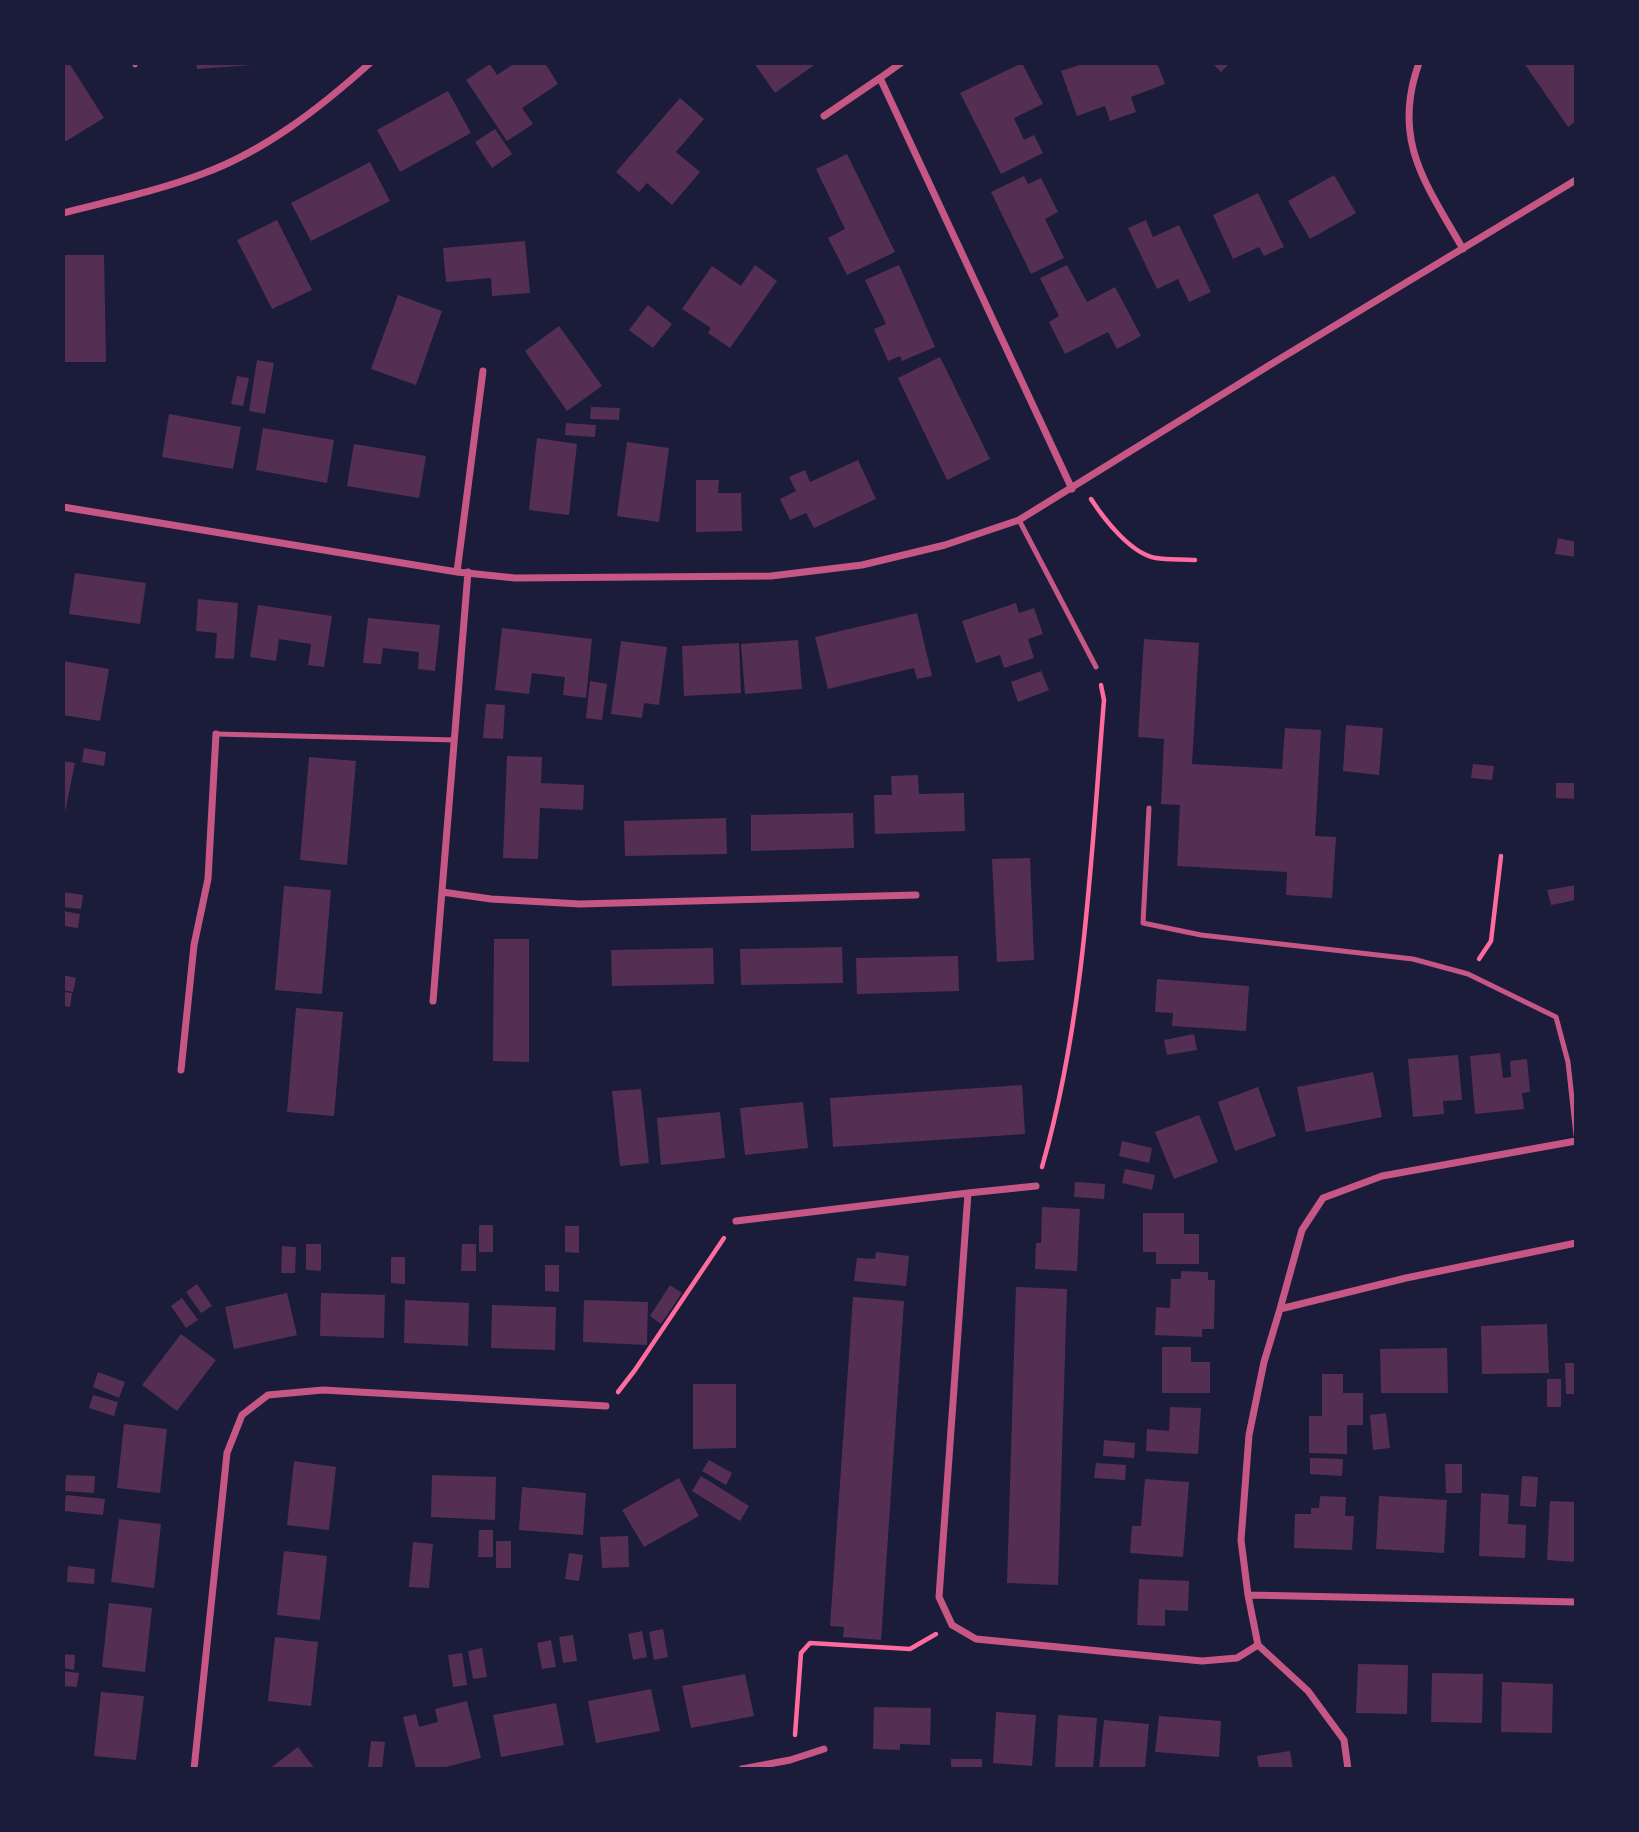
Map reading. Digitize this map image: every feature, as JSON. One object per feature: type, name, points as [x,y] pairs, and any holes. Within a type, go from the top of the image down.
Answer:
[{"type":"street","points":[[63,213],[155,190],[204,174],[253,151],[300,121],[370,63]]},
{"type":"street","points":[[824,116],[901,63]]},
{"type":"street","points":[[1419,63],[1408,114],[1411,149],[1427,186],[1463,249]]},
{"type":"street","points":[[880,78],[1072,489]]},
{"type":"street","points":[[63,507],[457,572],[515,578],[771,576],[862,565],[945,545],[1019,520],[1262,369],[1576,180]]},
{"type":"street","points":[[457,572],[483,371]]},
{"type":"street","points":[[433,1001],[468,572]]},
{"type":"street","points":[[181,1070],[194,945],[208,879],[216,734]]},
{"type":"street","points":[[442,892],[580,904],[916,895]]},
{"type":"street","points":[[1348,1769],[1344,1740],[1308,1691],[1258,1645],[1241,1540],[1249,1436],[1264,1362],[1302,1230],[1323,1198],[1382,1176],[1576,1141]]},
{"type":"street","points":[[736,1221],[1036,1186]]},
{"type":"street","points":[[968,1193],[939,1597],[951,1625],[976,1639],[1202,1661],[1237,1658],[1258,1645]]},
{"type":"street","points":[[1280,1310],[1406,1278],[1576,1243]]},
{"type":"street","points":[[194,1769],[227,1453],[242,1415],[268,1395],[323,1390],[606,1406]]},
{"type":"street","points":[[1248,1595],[1576,1602]]},
{"type":"street","points":[[742,1769],[790,1760],[824,1749]]},
{"type":"street","points":[[790,1760],[792,1769]]},
{"type":"lane","points":[[1019,520],[1096,667]]},
{"type":"lane","points":[[216,734],[454,740]]},
{"type":"lane","points":[[1149,808],[1143,923],[1201,935],[1413,959],[1468,974],[1556,1017],[1568,1062],[1576,1135]]},
{"type":"path","points":[[1081,483],[1104,519],[1124,541],[1152,558],[1195,560]]},
{"type":"path","points":[[1036,1186],[1057,1114],[1085,924],[1104,700],[1096,667]]},
{"type":"path","points":[[1468,974],[1491,941],[1501,856]]},
{"type":"path","points":[[606,1406],[635,1370],[736,1221]]},
{"type":"path","points":[[790,1760],[797,1728],[801,1653],[810,1643],[910,1649],[951,1625]]},
{"type":"building","points":[[63,63],[69,63],[104,118],[63,143]]},
{"type":"building","points":[[196,63],[253,63],[253,65],[197,69]]},
{"type":"building","points":[[515,63],[545,63],[558,84],[522,108],[533,124],[507,141],[466,80],[490,64],[497,75]]},
{"type":"building","points":[[754,63],[817,63],[775,93]]},
{"type":"building","points":[[1022,63],[1043,104],[1014,118],[1024,140],[1034,135],[1043,153],[1001,174],[960,93]]},
{"type":"building","points":[[1085,63],[1157,63],[1165,84],[1131,97],[1136,112],[1110,121],[1105,106],[1077,116],[1061,71]]},
{"type":"building","points":[[1212,63],[1230,63],[1221,72]]},
{"type":"building","points":[[1524,63],[1576,63],[1576,121],[1568,127]]},
{"type":"building","points":[[448,91],[471,133],[400,172],[377,130]]},
{"type":"building","points":[[680,98],[704,119],[676,152],[700,172],[672,205],[647,183],[639,192],[616,172]]},
{"type":"building","points":[[495,129],[512,154],[492,168],[475,142]]},
{"type":"building","points":[[847,154],[895,252],[847,275],[828,238],[845,229],[816,169]]},
{"type":"building","points":[[370,162],[390,201],[311,241],[291,203]]},
{"type":"building","points":[[1334,175],[1356,213],[1310,239],[1288,201]]},
{"type":"building","points":[[1024,176],[1028,184],[1041,178],[1058,212],[1045,219],[1064,258],[1031,274],[991,192]]},
{"type":"building","points":[[1258,193],[1284,247],[1264,256],[1259,247],[1233,259],[1213,215]]},
{"type":"building","points":[[277,220],[312,290],[272,309],[237,240]]},
{"type":"building","points":[[1146,220],[1153,237],[1179,225],[1211,292],[1189,302],[1178,279],[1157,289],[1128,228]]},
{"type":"building","points":[[525,241],[530,293],[492,296],[491,278],[446,282],[443,248]]},
{"type":"building","points":[[63,255],[104,255],[106,362],[63,362]]},
{"type":"building","points":[[755,265],[777,281],[730,348],[708,333],[711,328],[682,309],[712,266],[741,286]]},
{"type":"building","points":[[899,265],[935,347],[902,361],[900,356],[888,361],[874,329],[886,324],[865,280]]},
{"type":"building","points":[[1067,265],[1087,302],[1115,287],[1141,336],[1117,349],[1108,332],[1065,354],[1049,322],[1059,316],[1040,278]]},
{"type":"building","points":[[398,295],[442,311],[416,385],[371,369]]},
{"type":"building","points":[[648,305],[672,324],[653,348],[629,330]]},
{"type":"building","points":[[559,326],[602,386],[567,411],[525,351]]},
{"type":"building","points":[[940,357],[990,459],[947,480],[898,378]]},
{"type":"building","points":[[257,360],[274,363],[265,414],[249,411]]},
{"type":"building","points":[[237,376],[249,378],[243,406],[231,404]]},
{"type":"building","points":[[591,407],[620,408],[619,420],[590,419]]},
{"type":"building","points":[[169,414],[241,427],[233,469],[162,457]]},
{"type":"building","points":[[566,423],[596,425],[595,437],[565,435]]},
{"type":"building","points":[[263,428],[334,440],[327,483],[256,470]]},
{"type":"building","points":[[537,438],[577,444],[569,515],[529,510]]},
{"type":"building","points":[[627,442],[669,448],[659,522],[617,516]]},
{"type":"building","points":[[354,444],[426,456],[419,498],[347,486]]},
{"type":"building","points":[[858,460],[876,499],[814,528],[806,513],[790,520],[780,499],[796,491],[789,477],[805,470],[810,482]]},
{"type":"building","points":[[696,480],[719,480],[718,493],[741,493],[742,531],[696,532]]},
{"type":"building","points":[[1558,538],[1576,542],[1576,557],[1555,554]]},
{"type":"building","points":[[75,573],[146,583],[140,624],[69,614]]},
{"type":"building","points":[[198,599],[238,603],[234,659],[215,658],[217,633],[196,631]]},
{"type":"building","points":[[1016,603],[1019,613],[1034,608],[1043,634],[1028,639],[1034,658],[1004,668],[1000,655],[976,663],[962,621]]},
{"type":"building","points":[[258,605],[332,616],[324,667],[308,665],[311,644],[279,639],[276,661],[250,657]]},
{"type":"building","points":[[917,613],[932,676],[917,679],[914,668],[828,689],[815,637]]},
{"type":"building","points":[[368,618],[440,625],[435,671],[418,669],[419,652],[383,648],[381,664],[363,663]]},
{"type":"building","points":[[502,628],[592,639],[586,698],[563,695],[565,677],[532,673],[529,694],[495,690]]},
{"type":"building","points":[[1144,639],[1199,643],[1192,764],[1282,769],[1285,728],[1321,730],[1315,836],[1336,837],[1332,898],[1286,895],[1287,872],[1177,866],[1180,805],[1161,804],[1164,739],[1138,737]]},
{"type":"building","points":[[798,640],[802,689],[745,694],[741,644]]},
{"type":"building","points":[[621,641],[667,647],[659,705],[644,703],[642,718],[611,714]]},
{"type":"building","points":[[739,643],[741,693],[684,696],[682,646]]},
{"type":"building","points":[[63,661],[109,669],[100,721],[63,715]]},
{"type":"building","points":[[1041,671],[1049,690],[1018,702],[1011,682]]},
{"type":"building","points":[[590,681],[607,684],[602,720],[586,718]]},
{"type":"building","points":[[486,704],[505,705],[503,739],[483,738]]},
{"type":"building","points":[[1346,725],[1383,728],[1379,775],[1343,771]]},
{"type":"building","points":[[84,748],[106,752],[104,766],[82,762]]},
{"type":"building","points":[[507,756],[542,757],[541,783],[584,785],[583,810],[540,808],[538,859],[503,858]]},
{"type":"building","points":[[309,757],[356,761],[347,865],[300,860]]},
{"type":"building","points":[[63,761],[75,763],[64,817],[63,817]]},
{"type":"building","points":[[1473,764],[1494,766],[1492,780],[1471,778]]},
{"type":"building","points":[[918,775],[919,794],[964,793],[965,831],[875,834],[874,795],[892,795],[891,776]]},
{"type":"building","points":[[1556,783],[1576,783],[1576,799],[1556,798]]},
{"type":"building","points":[[853,813],[854,848],[751,851],[751,815]]},
{"type":"building","points":[[726,818],[727,854],[625,856],[624,821]]},
{"type":"building","points":[[1030,858],[1034,960],[997,962],[992,859]]},
{"type":"building","points":[[1576,885],[1576,900],[1551,905],[1547,890]]},
{"type":"building","points":[[284,886],[331,890],[322,994],[275,990]]},
{"type":"building","points":[[63,892],[83,895],[81,909],[63,907]]},
{"type":"building","points":[[63,911],[80,914],[78,928],[63,926]]},
{"type":"building","points":[[494,939],[529,939],[529,1062],[493,1061]]},
{"type":"building","points":[[842,947],[843,983],[741,985],[740,949]]},
{"type":"building","points":[[713,948],[714,984],[612,986],[611,950]]},
{"type":"building","points":[[958,956],[959,991],[857,994],[856,958]]},
{"type":"building","points":[[63,975],[76,978],[73,992],[63,990]]},
{"type":"building","points":[[1157,979],[1249,986],[1246,1031],[1172,1026],[1173,1013],[1155,1012]]},
{"type":"building","points":[[63,992],[72,993],[70,1007],[63,1006]]},
{"type":"building","points":[[296,1008],[343,1012],[334,1116],[287,1112]]},
{"type":"building","points":[[1194,1034],[1197,1050],[1167,1055],[1164,1040]]},
{"type":"building","points":[[1500,1053],[1503,1078],[1511,1077],[1510,1061],[1527,1059],[1530,1092],[1522,1093],[1524,1109],[1475,1114],[1470,1056]]},
{"type":"building","points":[[1458,1055],[1462,1100],[1443,1101],[1444,1114],[1413,1117],[1408,1059]]},
{"type":"building","points":[[1373,1072],[1382,1117],[1306,1132],[1297,1087]]},
{"type":"building","points":[[1022,1085],[1025,1134],[833,1147],[830,1098]]},
{"type":"building","points":[[1258,1087],[1276,1136],[1235,1151],[1218,1102]]},
{"type":"building","points":[[641,1089],[649,1163],[620,1166],[612,1091]]},
{"type":"building","points":[[803,1102],[808,1148],[745,1155],[740,1108]]},
{"type":"building","points":[[720,1112],[725,1158],[661,1165],[657,1118]]},
{"type":"building","points":[[1199,1115],[1218,1162],[1174,1179],[1155,1132]]},
{"type":"building","points":[[1122,1141],[1152,1148],[1149,1163],[1119,1156]]},
{"type":"building","points":[[1125,1169],[1155,1175],[1152,1190],[1122,1183]]},
{"type":"building","points":[[1075,1182],[1105,1184],[1104,1199],[1074,1197]]},
{"type":"building","points":[[1042,1207],[1080,1209],[1077,1271],[1035,1269],[1036,1243],[1041,1243]]},
{"type":"building","points":[[1143,1213],[1184,1213],[1184,1234],[1199,1234],[1199,1264],[1156,1264],[1156,1252],[1143,1252]]},
{"type":"building","points":[[479,1225],[493,1225],[493,1252],[479,1252]]},
{"type":"building","points":[[565,1226],[579,1226],[579,1253],[565,1252]]},
{"type":"building","points":[[306,1244],[321,1244],[321,1271],[306,1270]]},
{"type":"building","points":[[462,1244],[476,1244],[476,1271],[461,1271]]},
{"type":"building","points":[[282,1246],[296,1247],[295,1273],[281,1273]]},
{"type":"building","points":[[876,1252],[909,1256],[906,1286],[854,1281],[857,1258],[875,1259]]},
{"type":"building","points":[[391,1257],[405,1257],[405,1284],[391,1283]]},
{"type":"building","points":[[545,1265],[559,1265],[559,1292],[545,1291]]},
{"type":"building","points":[[1181,1271],[1208,1272],[1208,1280],[1215,1280],[1214,1329],[1202,1329],[1202,1337],[1155,1335],[1156,1307],[1170,1308],[1171,1279],[1181,1279]]},
{"type":"building","points":[[197,1284],[212,1306],[201,1313],[186,1292]]},
{"type":"building","points":[[670,1285],[682,1293],[661,1324],[650,1316]]},
{"type":"building","points":[[1016,1287],[1067,1289],[1058,1585],[1007,1583]]},
{"type":"building","points":[[287,1293],[297,1335],[234,1349],[225,1307]]},
{"type":"building","points":[[321,1293],[385,1295],[384,1338],[320,1336]]},
{"type":"building","points":[[853,1297],[904,1301],[881,1640],[843,1637],[844,1627],[830,1626]]},
{"type":"building","points":[[182,1298],[198,1320],[186,1328],[171,1306]]},
{"type":"building","points":[[405,1300],[469,1303],[468,1346],[404,1343]]},
{"type":"building","points":[[584,1300],[648,1302],[647,1345],[583,1342]]},
{"type":"building","points":[[492,1305],[556,1307],[555,1350],[491,1348]]},
{"type":"building","points":[[1547,1324],[1549,1373],[1482,1374],[1481,1326]]},
{"type":"building","points":[[181,1334],[216,1360],[177,1411],[142,1385]]},
{"type":"building","points":[[1162,1347],[1191,1347],[1191,1362],[1210,1362],[1210,1393],[1162,1393]]},
{"type":"building","points":[[1447,1348],[1448,1393],[1381,1393],[1380,1349]]},
{"type":"building","points":[[1565,1363],[1576,1363],[1576,1394],[1566,1394]]},
{"type":"building","points":[[98,1372],[125,1382],[119,1398],[93,1387]]},
{"type":"building","points":[[1322,1374],[1343,1374],[1343,1393],[1363,1393],[1363,1425],[1347,1425],[1347,1454],[1309,1453],[1309,1416],[1322,1416]]},
{"type":"building","points":[[1547,1379],[1561,1379],[1561,1407],[1547,1407]]},
{"type":"building","points":[[693,1384],[736,1384],[736,1448],[693,1449]]},
{"type":"building","points":[[93,1395],[118,1402],[114,1416],[89,1408]]},
{"type":"building","points":[[1170,1407],[1201,1408],[1198,1454],[1146,1451],[1147,1429],[1169,1431]]},
{"type":"building","points":[[1386,1413],[1390,1448],[1373,1450],[1370,1415]]},
{"type":"building","points":[[124,1424],[167,1429],[160,1493],[117,1488]]},
{"type":"building","points":[[1104,1440],[1135,1443],[1134,1458],[1103,1456]]},
{"type":"building","points":[[1310,1458],[1343,1459],[1342,1476],[1310,1474]]},
{"type":"building","points":[[709,1460],[732,1473],[726,1485],[702,1471]]},
{"type":"building","points":[[294,1461],[336,1467],[329,1530],[287,1525]]},
{"type":"building","points":[[1096,1463],[1126,1465],[1125,1480],[1094,1478]]},
{"type":"building","points":[[1445,1464],[1462,1464],[1462,1493],[1446,1493]]},
{"type":"building","points":[[66,1475],[95,1476],[94,1493],[65,1491]]},
{"type":"building","points":[[432,1475],[496,1477],[495,1520],[431,1517]]},
{"type":"building","points":[[701,1476],[749,1506],[740,1521],[692,1491]]},
{"type":"building","points":[[1522,1476],[1538,1477],[1536,1507],[1520,1506]]},
{"type":"building","points":[[679,1478],[699,1516],[644,1547],[622,1510]]},
{"type":"building","points":[[1145,1479],[1189,1482],[1183,1557],[1130,1553],[1132,1526],[1141,1526]]},
{"type":"building","points":[[522,1487],[586,1493],[583,1535],[519,1530]]},
{"type":"building","points":[[1481,1493],[1509,1495],[1508,1524],[1526,1525],[1525,1558],[1479,1556]]},
{"type":"building","points":[[66,1495],[105,1499],[103,1515],[64,1511]]},
{"type":"building","points":[[1320,1496],[1346,1497],[1345,1516],[1354,1516],[1352,1550],[1294,1548],[1295,1514],[1311,1514],[1311,1508],[1319,1508]]},
{"type":"building","points":[[1379,1496],[1447,1500],[1444,1553],[1376,1549]]},
{"type":"building","points":[[1550,1501],[1576,1502],[1576,1562],[1547,1560]]},
{"type":"building","points":[[119,1519],[161,1524],[154,1588],[111,1582]]},
{"type":"building","points":[[479,1530],[493,1530],[493,1557],[478,1557]]},
{"type":"building","points":[[628,1536],[629,1567],[602,1568],[600,1537]]},
{"type":"building","points":[[496,1541],[511,1541],[511,1568],[496,1568]]},
{"type":"building","points":[[413,1542],[433,1544],[429,1588],[409,1587]]},
{"type":"building","points":[[284,1551],[327,1556],[320,1620],[277,1615]]},
{"type":"building","points":[[569,1553],[583,1555],[579,1581],[565,1579]]},
{"type":"building","points":[[68,1566],[95,1569],[94,1584],[67,1582]]},
{"type":"building","points":[[1139,1579],[1189,1581],[1188,1611],[1165,1610],[1165,1626],[1137,1625]]},
{"type":"building","points":[[109,1603],[152,1608],[145,1672],[102,1667]]},
{"type":"building","points":[[663,1629],[668,1657],[654,1660],[649,1632]]},
{"type":"building","points":[[642,1631],[647,1657],[633,1660],[628,1634]]},
{"type":"building","points":[[573,1635],[577,1661],[563,1663],[559,1637]]},
{"type":"building","points":[[275,1637],[318,1642],[311,1706],[268,1701]]},
{"type":"building","points":[[551,1640],[556,1667],[542,1669],[537,1643]]},
{"type":"building","points":[[482,1648],[487,1677],[473,1679],[468,1651]]},
{"type":"building","points":[[462,1653],[467,1685],[453,1687],[448,1655]]},
{"type":"building","points":[[63,1654],[75,1655],[74,1670],[63,1668]]},
{"type":"building","points":[[1358,1664],[1408,1665],[1407,1714],[1356,1713]]},
{"type":"building","points":[[63,1671],[79,1673],[77,1687],[63,1686]]},
{"type":"building","points":[[1432,1673],[1483,1674],[1482,1723],[1431,1722]]},
{"type":"building","points":[[745,1674],[754,1716],[691,1728],[682,1686]]},
{"type":"building","points":[[1502,1682],[1553,1684],[1552,1733],[1501,1732]]},
{"type":"building","points":[[651,1689],[660,1731],[596,1743],[588,1701]]},
{"type":"building","points":[[101,1692],[144,1696],[136,1760],[94,1756]]},
{"type":"building","points":[[467,1701],[481,1758],[438,1769],[416,1769],[403,1717],[416,1714],[419,1727],[438,1722],[435,1709]]},
{"type":"building","points":[[556,1703],[564,1745],[501,1757],[493,1715]]},
{"type":"building","points":[[874,1707],[931,1708],[930,1745],[900,1744],[900,1750],[873,1749]]},
{"type":"building","points":[[996,1712],[1036,1715],[1032,1766],[993,1763]]},
{"type":"building","points":[[1058,1715],[1097,1718],[1093,1769],[1055,1767]]},
{"type":"building","points":[[1159,1716],[1221,1721],[1219,1757],[1155,1752]]},
{"type":"building","points":[[1104,1720],[1149,1724],[1145,1769],[1099,1769]]},
{"type":"building","points":[[371,1741],[385,1742],[382,1769],[368,1768]]},
{"type":"building","points":[[298,1747],[315,1769],[269,1769]]},
{"type":"building","points":[[1290,1751],[1293,1769],[1259,1769],[1257,1756]]},
{"type":"building","points":[[951,1759],[982,1759],[982,1769],[951,1769]]}]
